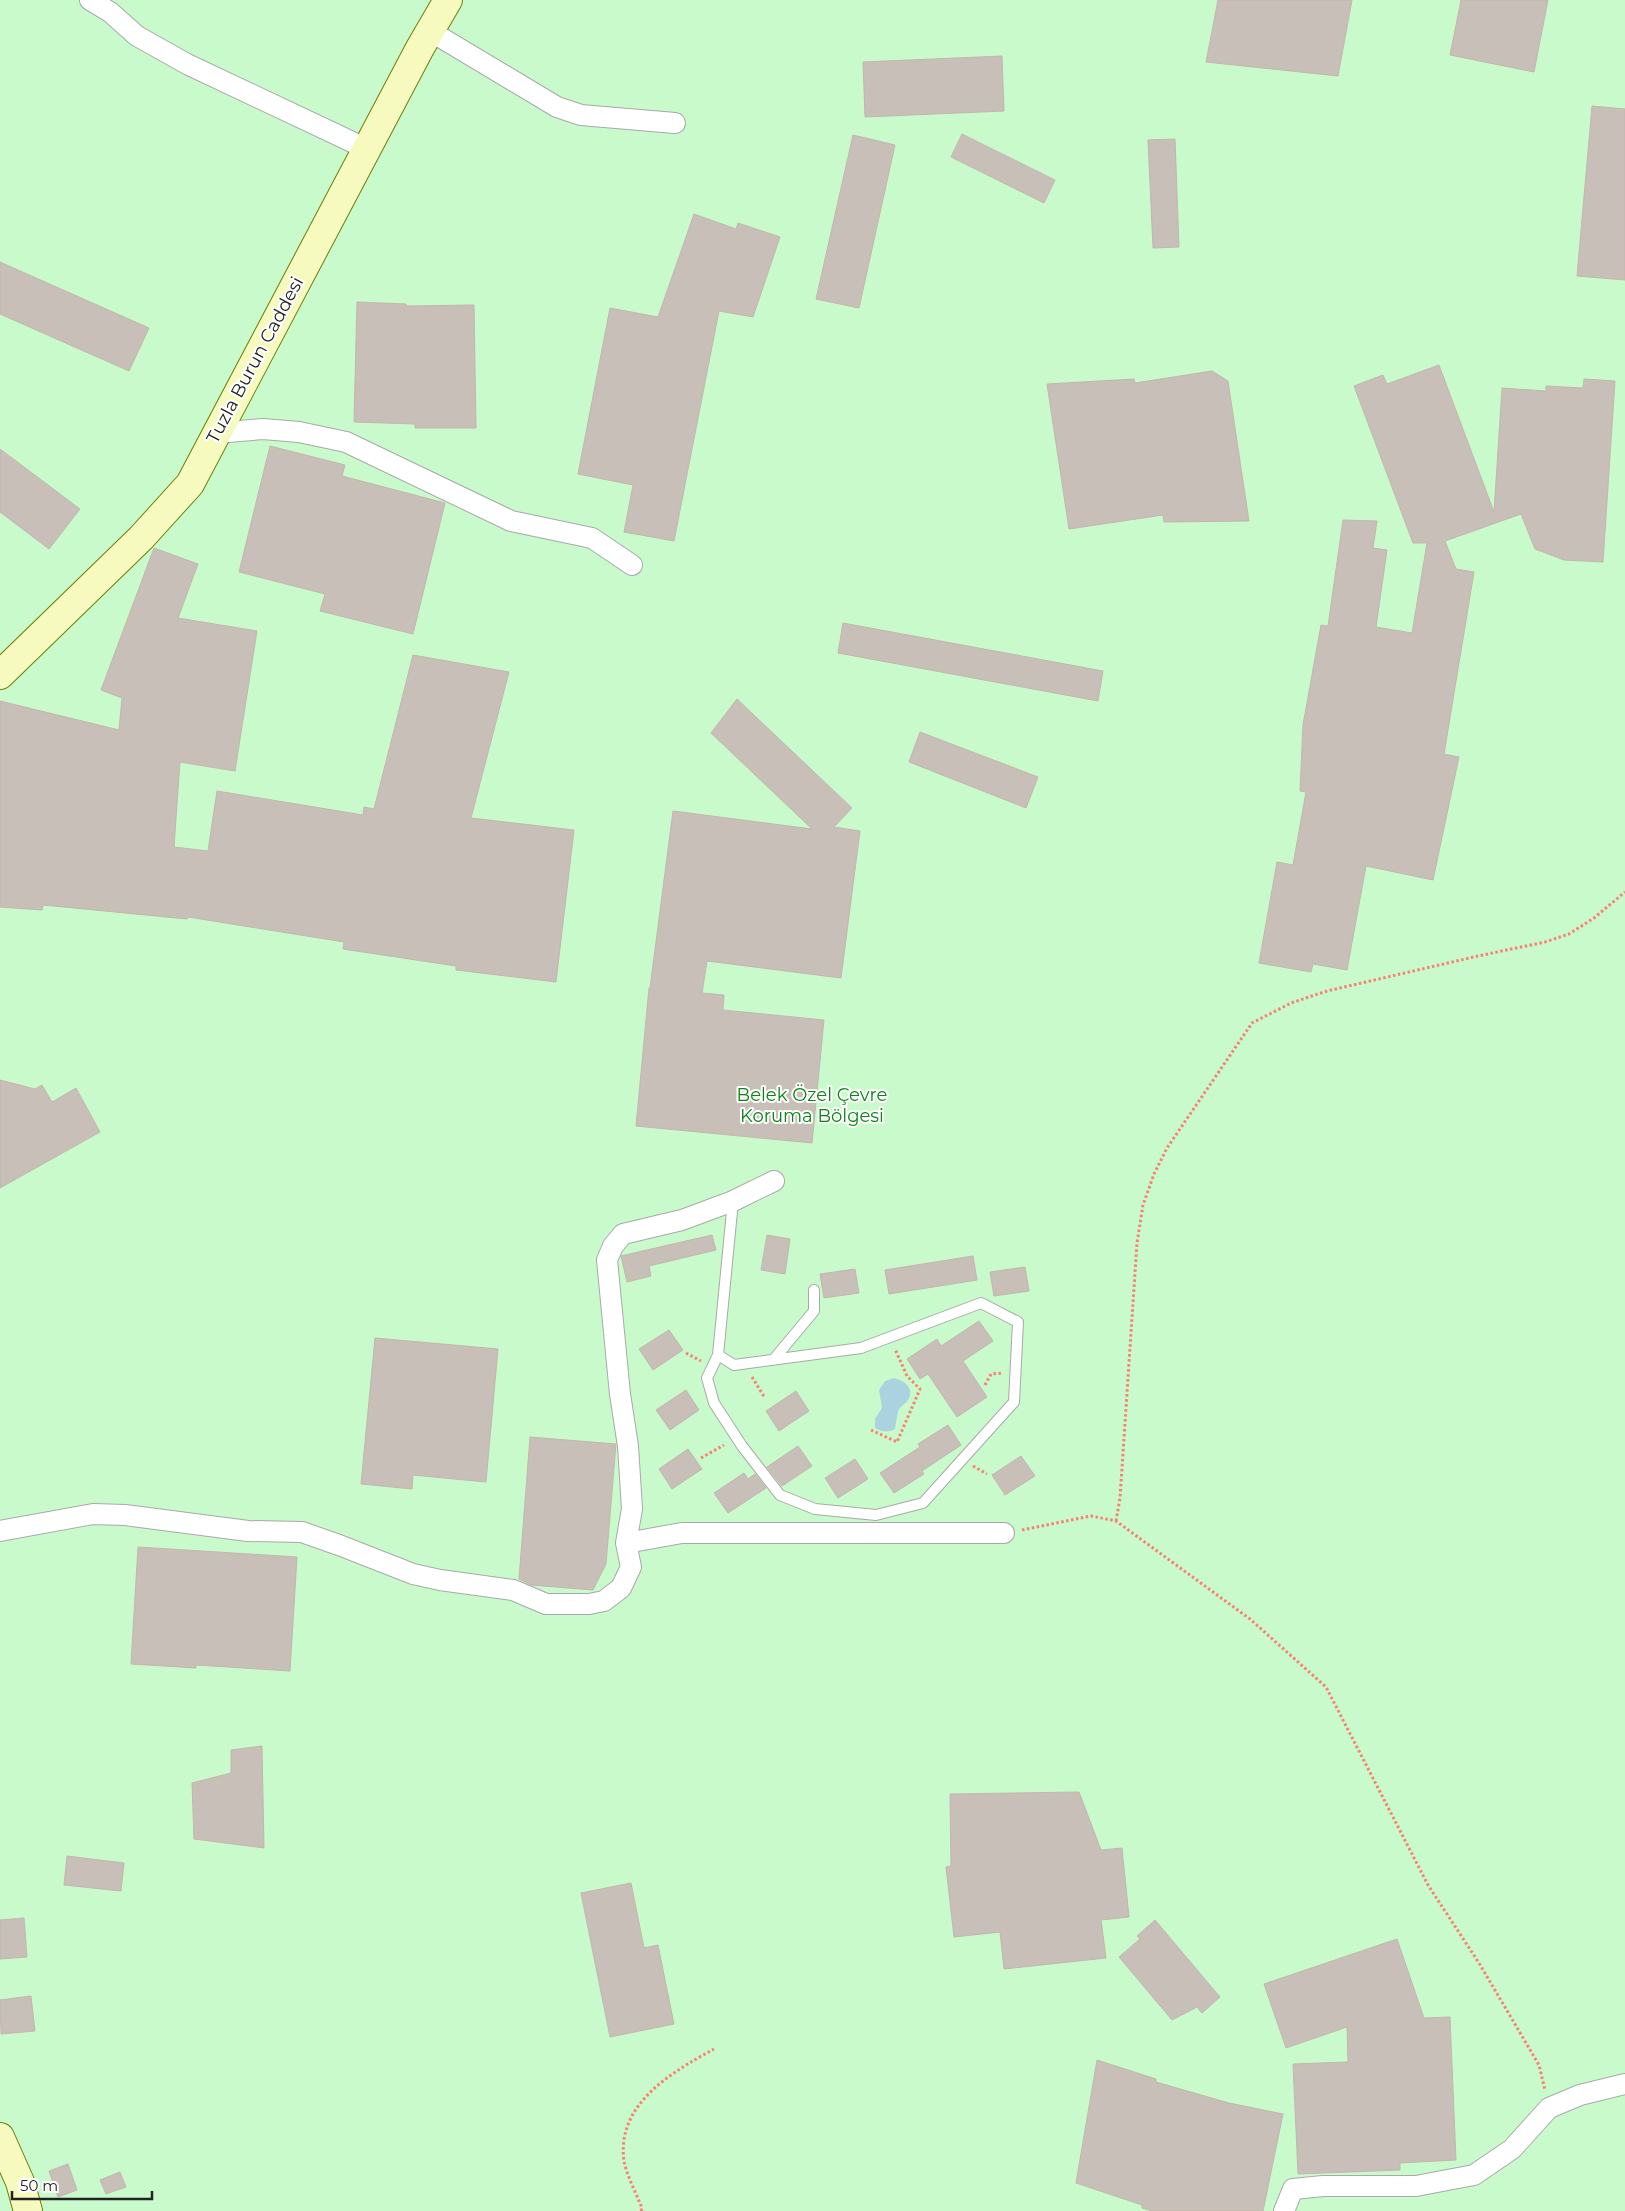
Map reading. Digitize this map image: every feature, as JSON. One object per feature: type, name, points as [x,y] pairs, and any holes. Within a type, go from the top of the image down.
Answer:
[{"type":"main road","name":"Tuzla Burun Caddesi","points":[[0,675],[141,538],[190,484],[448,0]]},
{"type":"main road","points":[[0,2137],[20,2182],[28,2211]]},
{"type":"street","points":[[90,0],[110,12],[137,36],[187,64],[367,149]]},
{"type":"street","points":[[430,31],[558,107],[581,116],[675,123]]},
{"type":"street","points":[[216,433],[263,429],[299,432],[346,442],[511,521],[592,538],[632,565]]},
{"type":"street","points":[[0,1531],[93,1514],[125,1515],[248,1530],[302,1532],[413,1574],[440,1580],[513,1590],[546,1604],[589,1604],[604,1601],[621,1588],[631,1567],[626,1543],[632,1508],[628,1446],[620,1394],[607,1260],[613,1246],[623,1234],[682,1220],[733,1201],[774,1181]]},
{"type":"street","points":[[626,1543],[682,1534],[1004,1533]]},
{"type":"street","points":[[1284,2211],[1293,2189],[1323,2186],[1416,2186],[1474,2175],[1512,2149],[1549,2108],[1580,2096],[1625,2084]]},
{"type":"lane","points":[[718,1355],[734,1364],[861,1348],[982,1303],[1018,1322],[1014,1402],[923,1503],[876,1515],[815,1509],[780,1495],[714,1403],[707,1378],[718,1355],[733,1201]]},
{"type":"lane","points":[[774,1359],[814,1311],[814,1290]]},
{"type":"path","points":[[1116,1521],[1120,1498],[1137,1243],[1143,1205],[1166,1148],[1252,1023],[1291,1003],[1327,991],[1545,942],[1569,934],[1594,918],[1625,892]]},
{"type":"path","points":[[871,1430],[897,1442],[920,1389],[907,1376],[889,1337]]},
{"type":"path","points":[[744,1363],[765,1398]]},
{"type":"path","points":[[985,1385],[991,1374],[1015,1372]]},
{"type":"path","points":[[701,1458],[738,1438]]},
{"type":"path","points":[[1004,1533],[1091,1516],[1116,1521],[1250,1619],[1326,1687],[1428,1885],[1479,1964],[1539,2065],[1549,2108]]},
{"type":"path","points":[[641,2211],[642,2208],[624,2161],[624,2132],[646,2094],[679,2068],[714,2049]]},
{"type":"green space","name":"Belek Özel Çevre Koruma Bölgesi","points":[[0,0],[1625,0],[1625,2211],[0,2211]]},
{"type":"water","points":[[894,1378],[908,1386],[910,1396],[899,1409],[895,1429],[883,1431],[875,1428],[875,1419],[882,1408],[879,1390],[885,1381]]},
{"type":"building","points":[[1218,0],[1352,0],[1338,76],[1206,62]]},
{"type":"building","points":[[1461,0],[1548,0],[1534,72],[1450,55]]},
{"type":"building","points":[[1002,56],[1004,111],[865,117],[863,62]]},
{"type":"building","points":[[1592,106],[1625,109],[1625,280],[1577,276]]},
{"type":"building","points":[[962,134],[1055,180],[1044,203],[951,157]]},
{"type":"building","points":[[853,135],[895,145],[859,308],[816,299]]},
{"type":"building","points":[[1175,139],[1179,247],[1153,248],[1148,140]]},
{"type":"building","points":[[694,214],[736,229],[738,223],[780,237],[753,317],[719,311],[674,541],[624,532],[633,485],[578,474],[610,308],[658,317]]},
{"type":"building","points":[[0,262],[149,328],[129,371],[0,314]]},
{"type":"building","points":[[357,302],[406,304],[406,306],[474,305],[476,428],[415,428],[415,424],[354,422]]},
{"type":"building","points":[[1439,365],[1494,512],[1502,388],[1546,391],[1546,386],[1583,388],[1584,379],[1615,381],[1603,562],[1564,560],[1535,549],[1521,514],[1445,541],[1456,569],[1474,572],[1444,754],[1459,757],[1433,880],[1366,866],[1347,970],[1313,964],[1311,972],[1259,963],[1277,862],[1293,865],[1306,792],[1300,791],[1303,725],[1321,625],[1328,626],[1343,520],[1377,521],[1373,548],[1387,550],[1376,627],[1412,633],[1427,543],[1413,543],[1354,386],[1383,375],[1387,384]]},
{"type":"building","points":[[1212,371],[1228,381],[1249,521],[1164,522],[1163,515],[1069,529],[1047,384],[1134,379],[1135,383]]},
{"type":"building","points":[[270,446],[345,465],[342,476],[445,503],[413,634],[320,611],[325,594],[239,572]]},
{"type":"building","points":[[0,449],[80,509],[49,549],[0,512]]},
{"type":"building","points":[[154,548],[198,564],[178,618],[257,631],[235,771],[180,762],[174,847],[208,851],[217,791],[363,815],[364,807],[374,809],[413,655],[509,672],[471,818],[574,830],[556,982],[456,970],[456,966],[343,949],[344,942],[188,917],[187,919],[43,905],[42,910],[0,907],[0,701],[119,730],[122,698],[101,690]]},
{"type":"building","points":[[843,623],[1103,671],[1098,701],[838,653]]},
{"type":"building","points":[[737,699],[852,808],[834,827],[860,831],[841,978],[707,961],[702,993],[724,995],[723,1010],[824,1020],[812,1143],[636,1126],[649,988],[673,811],[812,829],[711,733]]},
{"type":"building","points":[[920,732],[1038,777],[1026,808],[909,762]]},
{"type":"building","points":[[0,1080],[35,1089],[42,1085],[52,1102],[76,1088],[100,1132],[0,1188]]},
{"type":"building","points":[[712,1235],[716,1250],[649,1266],[651,1276],[627,1282],[621,1256]]},
{"type":"building","points":[[767,1235],[790,1239],[785,1274],[761,1270]]},
{"type":"building","points":[[973,1256],[977,1280],[889,1294],[885,1270]]},
{"type":"building","points":[[1025,1267],[1029,1291],[994,1296],[990,1272]]},
{"type":"building","points":[[855,1269],[859,1293],[824,1298],[820,1274]]},
{"type":"building","points":[[979,1321],[993,1341],[963,1361],[987,1397],[957,1417],[928,1374],[920,1379],[907,1359],[937,1339],[941,1346]]},
{"type":"building","points":[[669,1330],[683,1350],[653,1370],[639,1349]]},
{"type":"building","points":[[375,1338],[498,1349],[486,1482],[413,1475],[412,1489],[361,1484]]},
{"type":"building","points":[[686,1390],[699,1410],[670,1430],[656,1410]]},
{"type":"building","points":[[796,1391],[809,1411],[779,1431],[766,1411]]},
{"type":"building","points":[[948,1425],[961,1445],[922,1471],[924,1474],[894,1493],[880,1473],[920,1447],[918,1444]]},
{"type":"building","points":[[530,1437],[616,1444],[606,1564],[593,1590],[531,1585],[519,1579]]},
{"type":"building","points":[[798,1446],[812,1466],[782,1486],[767,1467]]},
{"type":"building","points":[[688,1449],[702,1469],[672,1489],[659,1469]]},
{"type":"building","points":[[1021,1456],[1035,1476],[1005,1495],[992,1475]]},
{"type":"building","points":[[855,1459],[868,1479],[838,1498],[825,1478]]},
{"type":"building","points":[[744,1473],[748,1479],[755,1474],[766,1488],[728,1513],[714,1493]]},
{"type":"building","points":[[138,1547],[297,1557],[290,1671],[196,1665],[196,1668],[131,1664]]},
{"type":"building","points":[[262,1746],[264,1848],[194,1839],[192,1783],[231,1773],[231,1750]]},
{"type":"building","points":[[1079,1792],[1101,1850],[1122,1848],[1129,1917],[1101,1920],[1106,1958],[1004,1969],[1000,1932],[954,1937],[946,1867],[951,1866],[950,1794]]},
{"type":"building","points":[[67,1856],[124,1863],[121,1891],[64,1885]]},
{"type":"building","points":[[631,1883],[644,1948],[658,1945],[674,2024],[610,2037],[581,1893]]},
{"type":"building","points":[[24,1918],[27,1957],[0,1959],[0,1920]]},
{"type":"building","points":[[1155,1920],[1220,1997],[1202,2013],[1197,2007],[1172,2020],[1119,1957],[1140,1939],[1137,1936]]},
{"type":"building","points":[[1397,1939],[1424,2018],[1450,2017],[1456,2160],[1400,2163],[1400,2170],[1298,2174],[1293,2064],[1348,2062],[1347,2027],[1286,2048],[1264,1984]]},
{"type":"building","points":[[31,1996],[35,2031],[1,2034],[0,2000]]},
{"type":"building","points":[[1097,2060],[1156,2079],[1156,2082],[1229,2103],[1283,2114],[1263,2211],[1153,2211],[1142,2208],[1142,2205],[1076,2183]]},
{"type":"building","points":[[68,2164],[77,2190],[58,2197],[49,2171]]},
{"type":"building","points":[[120,2172],[126,2187],[106,2194],[100,2180]]}]
